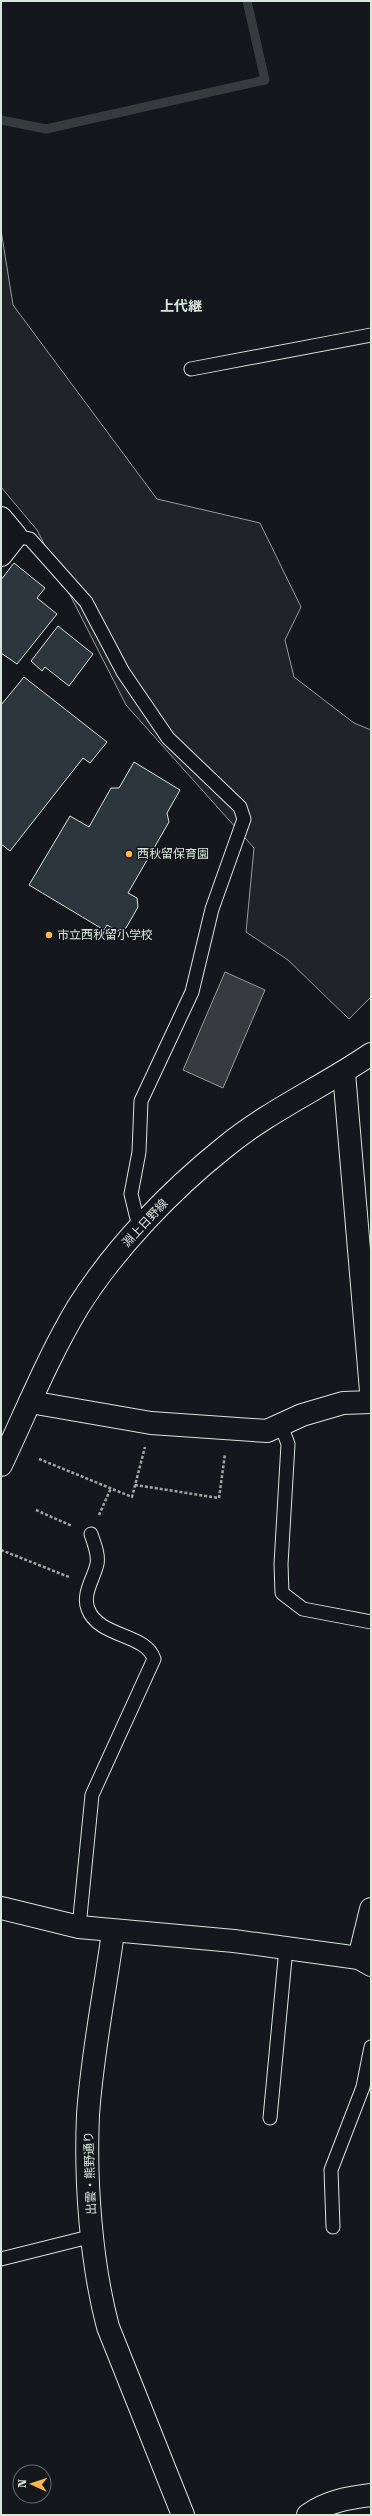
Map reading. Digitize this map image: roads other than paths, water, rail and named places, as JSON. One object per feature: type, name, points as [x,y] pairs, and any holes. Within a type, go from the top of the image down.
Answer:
[{"type":"street","points":[[1,518],[16,536],[1,555]]},
{"type":"street","name":"淵上日野線","points":[[1,1465],[6,1444],[30,1402],[78,1307],[139,1227],[225,1146],[283,1107],[344,1073],[371,1054]]},
{"type":"street","points":[[344,1073],[371,1391]]},
{"type":"street","points":[[30,1402],[151,1423],[267,1431],[302,1415],[344,1403],[371,1402]]},
{"type":"street","points":[[1,1908],[79,1927],[113,1932],[234,1941],[365,1961],[371,1909]]},
{"type":"street","name":"出雲・熊野通り","points":[[113,1932],[88,2116],[93,2236],[101,2301],[108,2327],[183,2515]]},
{"type":"street","points":[[308,2515],[318,2508],[337,2500],[371,2495]]},
{"type":"lane","points":[[191,369],[371,335]]},
{"type":"lane","points":[[16,536],[30,539],[86,602],[123,672],[168,738],[240,807],[244,819],[212,909],[192,992],[141,1101],[139,1152],[131,1194],[139,1227]]},
{"type":"lane","points":[[281,1425],[288,1444],[281,1564],[282,1593],[303,1609],[371,1622]]},
{"type":"lane","points":[[79,1927],[92,1796],[154,1659],[151,1651],[145,1645],[124,1637],[97,1621],[88,1608],[88,1587],[97,1563],[96,1546],[91,1534]]},
{"type":"lane","points":[[270,2118],[286,1948]]},
{"type":"lane","points":[[333,2227],[331,2170],[363,2087],[371,2047]]},
{"type":"lane","points":[[1,2259],[93,2236]]},
{"type":"waterway","points":[[1,120],[46,129],[265,80],[247,1]]},
{"type":"place","name":"西秋留保育園","points":[[129,854]]},
{"type":"place","name":"市立西秋留小学校","points":[[49,935]]},
{"type":"district","name":"上代継","points":[[181,306]]}]
